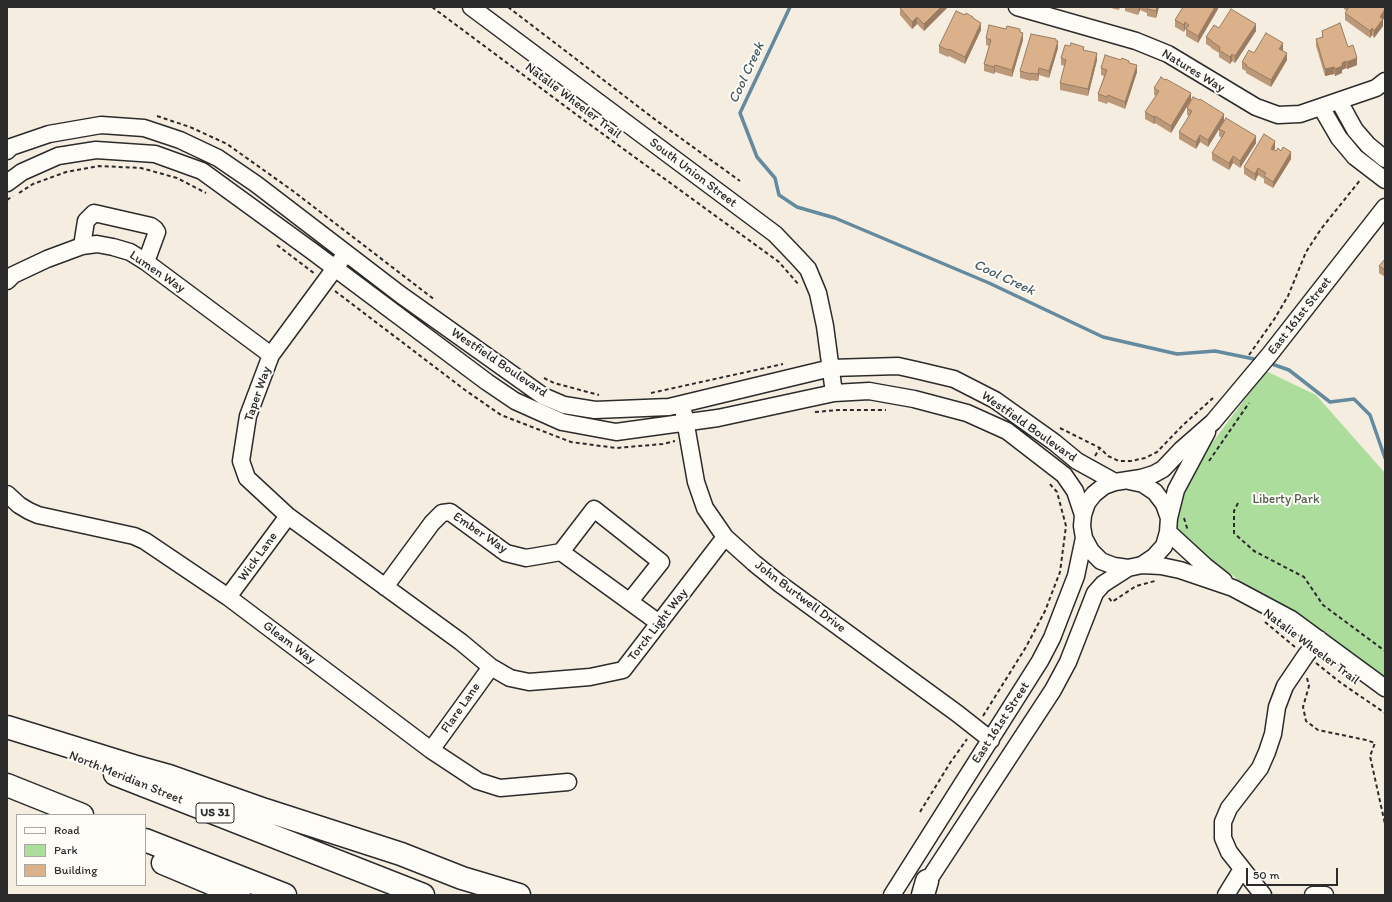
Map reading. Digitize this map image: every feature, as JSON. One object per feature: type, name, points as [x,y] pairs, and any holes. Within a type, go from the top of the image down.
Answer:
[{"type":"highway","points":[[7,727],[169,776],[265,810],[401,854],[462,878],[518,895]]},
{"type":"highway","name":"North Meridian Street","points":[[7,731],[423,895]]},
{"type":"highway","points":[[7,785],[80,814]]},
{"type":"highway","points":[[7,794],[50,814]]},
{"type":"highway","points":[[146,840],[285,895]]},
{"type":"highway","points":[[146,855],[239,895]]},
{"type":"street","name":"South Union Street","points":[[471,7],[775,234],[808,269],[818,293],[825,326],[834,393]]},
{"type":"street","name":"Natures Way","points":[[1017,7],[1136,41],[1168,54],[1256,108],[1278,115],[1300,114],[1376,88],[1385,81]]},
{"type":"street","points":[[1339,101],[1355,130],[1368,145],[1385,159]]},
{"type":"street","points":[[1321,107],[1339,138],[1355,157],[1385,180]]},
{"type":"street","name":"Westfield Boulevard","points":[[7,150],[11,147],[49,134],[101,125],[144,128],[180,140],[218,158],[256,184],[400,295],[543,396],[564,405],[595,410],[669,407],[831,368],[898,366],[954,379],[994,400],[1054,442],[1077,461],[1122,481]]},
{"type":"street","name":"Westfield Boulevard","points":[[7,183],[22,172],[58,156],[96,150],[155,154],[202,171],[335,268],[492,386],[515,401],[562,422],[616,432],[686,430],[718,418],[834,393],[869,391],[914,399],[967,413],[1008,431],[1064,475],[1075,492],[1083,515]]},
{"type":"street","name":"East 161st Street","points":[[1122,481],[1154,474],[1163,469],[1181,450],[1213,422],[1256,372],[1385,207]]},
{"type":"street","points":[[82,246],[86,221],[94,213],[151,226],[155,228],[157,232],[146,262]]},
{"type":"street","name":"Lumen Way","points":[[7,281],[13,275],[47,259],[82,246],[97,244],[113,247],[130,252],[146,262],[271,356]]},
{"type":"street","name":"Taper Way","points":[[347,253],[271,356],[248,416],[241,462],[247,478],[288,516],[385,587]]},
{"type":"street","name":"John Burtwell Drive","points":[[682,404],[696,482],[705,508],[725,537],[775,580],[991,740]]},
{"type":"street","name":"East 161st Street","points":[[1174,522],[1176,490],[1213,422]]},
{"type":"street","points":[[1233,588],[1205,566],[1155,492],[1143,484],[1122,481],[1104,486],[1094,494],[1087,503],[1083,515],[1082,526],[1084,538],[1091,551],[1101,561],[1114,566],[1161,566],[1180,570],[1233,588],[1291,619],[1385,688]]},
{"type":"street","name":"Gleam Way","points":[[7,494],[29,512],[134,536],[145,541],[228,597],[431,750],[478,781],[500,788],[568,782]]},
{"type":"street","points":[[630,602],[661,562],[594,509],[561,552],[630,602],[659,623]]},
{"type":"street","name":"Ember Way","points":[[385,587],[432,523],[442,513],[450,512],[506,553],[526,558],[561,552]]},
{"type":"street","name":"Wick Lane","points":[[228,597],[288,516]]},
{"type":"street","points":[[1135,566],[1154,557],[1164,546],[1174,522]]},
{"type":"street","name":"Torch Light Way","points":[[385,587],[461,642],[491,666],[510,678],[529,682],[590,677],[623,670],[725,537]]},
{"type":"street","name":"East 161st Street","points":[[892,895],[1026,685],[1052,638],[1076,576],[1084,538]]},
{"type":"street","name":"East 161st Street","points":[[923,890],[1053,690],[1068,662],[1095,593],[1103,584],[1135,566]]},
{"type":"street","points":[[1263,895],[1228,852],[1223,838],[1223,822],[1229,808],[1260,768],[1273,734],[1277,706],[1285,686],[1319,640]]},
{"type":"street","name":"Flare Lane","points":[[431,750],[491,666]]},
{"type":"street","points":[[1226,895],[1242,869]]},
{"type":"street","points":[[1313,895],[1325,895]]},
{"type":"path","name":"Natalie Wheeler Trail","points":[[432,7],[585,121],[779,262],[800,286]]},
{"type":"path","points":[[508,7],[657,122],[740,181]]},
{"type":"path","points":[[151,116],[159,117],[190,127],[227,144],[293,191],[439,304]]},
{"type":"path","points":[[7,200],[33,184],[66,172],[99,166],[141,168],[177,178],[211,195]]},
{"type":"path","points":[[1253,350],[1288,296],[1306,252],[1322,229],[1360,182],[1367,166]]},
{"type":"path","points":[[274,242],[325,281],[326,284],[465,390],[501,415],[571,442],[616,448],[663,444],[686,430]]},
{"type":"path","points":[[647,394],[784,364]]},
{"type":"path","points":[[540,376],[554,384],[605,396]]},
{"type":"path","points":[[1054,425],[1100,448],[1108,456],[1119,461],[1131,461],[1145,458],[1157,452],[1183,425],[1214,397]]},
{"type":"path","points":[[1207,463],[1252,398]]},
{"type":"path","points":[[811,413],[838,410],[893,410]]},
{"type":"path","points":[[920,812],[950,763],[975,728],[1026,647],[1045,611],[1060,572],[1066,526],[1057,492],[1047,480]]},
{"type":"path","points":[[1238,503],[1234,511],[1234,533],[1254,551],[1304,577],[1323,605],[1385,651]]},
{"type":"path","points":[[1174,522],[1185,523]]},
{"type":"path","points":[[1112,602],[1136,586],[1154,581],[1160,581]]},
{"type":"path","name":"Natalie Wheeler Trail","points":[[1262,620],[1302,661],[1341,683],[1385,712]]},
{"type":"path","points":[[1302,661],[1309,686],[1303,707],[1306,721],[1318,730],[1374,743],[1370,756],[1385,824]]},
{"type":"green space","name":"Liberty Park","points":[[1266,371],[1316,395],[1385,473],[1385,688],[1185,540],[1177,532],[1173,520],[1180,495],[1203,455]]},
{"type":"building","points":[[941,7],[924,24],[917,17],[912,22],[900,8]]},
{"type":"building","points":[[1148,7],[1157,7],[1156,11],[1147,9]]},
{"type":"building","points":[[1183,7],[1215,7],[1198,36],[1186,29],[1189,25],[1185,22],[1184,25],[1175,20]]},
{"type":"building","points":[[1349,7],[1385,7],[1380,17],[1383,19],[1374,31],[1372,28],[1370,31],[1345,13]]},
{"type":"building","points":[[1231,9],[1256,24],[1235,56],[1232,54],[1230,57],[1219,50],[1220,47],[1206,37],[1214,25],[1219,28]]},
{"type":"building","points":[[956,11],[965,15],[966,13],[981,23],[965,57],[939,46]]},
{"type":"building","points":[[1340,23],[1348,47],[1353,45],[1357,58],[1342,63],[1342,66],[1335,69],[1334,67],[1325,69],[1316,39],[1323,37],[1322,31]]},
{"type":"building","points":[[989,25],[1006,29],[1007,26],[1020,29],[1020,32],[1023,33],[1012,70],[995,65],[994,67],[984,64],[991,40],[986,38]]},
{"type":"building","points":[[1266,33],[1283,43],[1279,49],[1287,53],[1271,80],[1246,66],[1247,65],[1242,62],[1249,50],[1254,53]]},
{"type":"building","points":[[1031,34],[1056,39],[1056,41],[1058,41],[1049,71],[1039,68],[1038,74],[1031,74],[1020,71]]},
{"type":"building","points":[[1071,43],[1084,47],[1083,50],[1097,53],[1088,89],[1060,83],[1066,60],[1061,58],[1065,45],[1070,46]]},
{"type":"building","points":[[1105,55],[1121,60],[1122,58],[1129,61],[1129,63],[1137,65],[1125,102],[1108,95],[1107,97],[1098,94],[1107,70],[1101,68]]},
{"type":"building","points":[[1161,77],[1191,93],[1171,126],[1155,116],[1154,117],[1145,112],[1159,91],[1154,88]]},
{"type":"building","points":[[1193,97],[1199,100],[1200,99],[1224,114],[1208,140],[1200,135],[1196,142],[1179,132],[1192,111],[1187,108]]},
{"type":"building","points":[[1226,118],[1256,136],[1240,161],[1233,156],[1229,163],[1212,153],[1225,132],[1219,129]]},
{"type":"building","points":[[1264,134],[1275,141],[1271,149],[1276,151],[1278,148],[1281,151],[1283,147],[1291,152],[1273,182],[1264,176],[1266,173],[1258,168],[1255,174],[1244,167]]},
{"type":"building","points":[[1385,259],[1385,270],[1379,266]]},
{"type":"waterway","name":"Cool Creek","points":[[790,7],[740,113],[757,157],[775,178],[779,195],[797,207],[835,218],[989,283],[1103,337],[1177,354],[1215,351],[1259,360]]},
{"type":"waterway","name":"Cool Creek","points":[[1269,363],[1289,370],[1330,402],[1354,399],[1370,415],[1385,458]]}]
